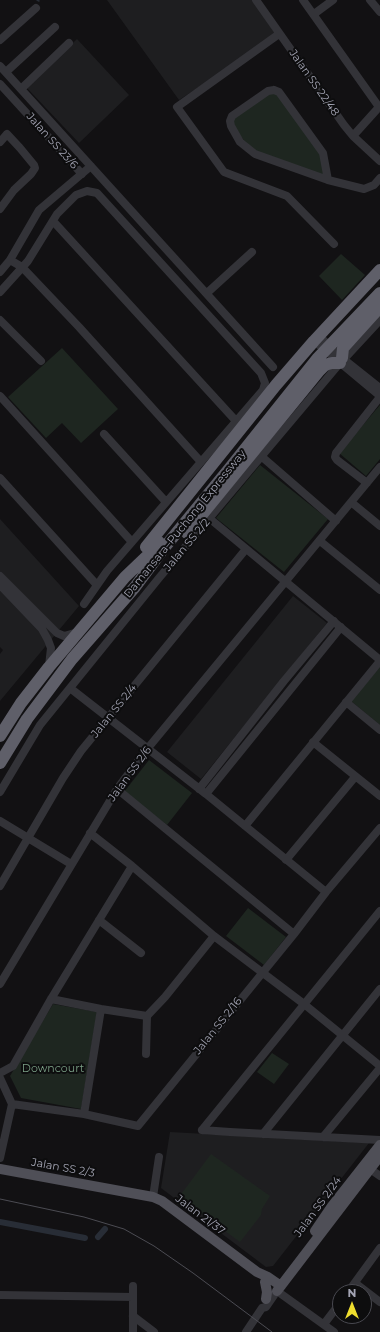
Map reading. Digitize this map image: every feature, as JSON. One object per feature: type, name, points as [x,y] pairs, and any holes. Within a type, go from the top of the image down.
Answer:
[{"type":"highway","points":[[125,577],[141,553],[174,510],[276,385],[316,338],[380,270]]},
{"type":"highway","name":"Damansara–Puchong Expressway","points":[[0,763],[27,719],[72,659],[135,587],[265,411],[312,355],[380,283]]},
{"type":"highway","name":"Damansara–Puchong Expressway","points":[[0,736],[21,703],[49,667],[81,631],[125,577],[184,519],[317,359],[380,293]]},
{"type":"highway","points":[[135,587],[170,553],[324,366],[342,360],[343,348],[380,307]]},
{"type":"highway","points":[[329,325],[331,334],[336,340],[350,339]]},
{"type":"highway","points":[[305,352],[310,351],[318,353],[324,360],[324,366]]},
{"type":"main road","name":"Jalan SS 2/24","points":[[277,1287],[332,1206],[380,1145]]},
{"type":"main road","name":"Jalan SS 2/24","points":[[277,1287],[380,1156]]},
{"type":"main road","points":[[358,1173],[366,1168],[370,1168]]},
{"type":"main road","name":"Jalan SS 2/3","points":[[0,1169],[122,1191]]},
{"type":"main road","name":"Jalan 21/37","points":[[122,1191],[153,1197],[162,1201],[277,1287]]},
{"type":"main road","points":[[264,1304],[267,1292],[266,1280],[284,1275]]},
{"type":"street","name":"Jalan SS 22/48","points":[[256,0],[344,126],[380,161]]},
{"type":"street","points":[[303,0],[380,106],[353,136]]},
{"type":"street","points":[[314,14],[333,0]]},
{"type":"street","points":[[370,0],[380,12]]},
{"type":"street","points":[[0,40],[36,8]]},
{"type":"street","points":[[54,27],[3,69],[274,367]]},
{"type":"street","points":[[279,34],[177,107],[224,172],[287,196],[334,244]]},
{"type":"street","points":[[21,89],[69,43]]},
{"type":"street","name":"Jalan SS 23/6","points":[[0,84],[82,174],[39,210],[10,260],[0,272]]},
{"type":"street","points":[[328,180],[323,153],[279,92],[268,90],[232,116],[230,121],[231,126],[240,142],[255,154],[328,180],[364,189],[374,185],[380,178]]},
{"type":"street","points":[[0,142],[7,134],[35,168],[31,174],[14,190],[0,208]]},
{"type":"street","points":[[82,174],[91,166]]},
{"type":"street","points":[[0,292],[28,261],[57,214],[76,195],[87,191],[97,193],[261,373],[265,382],[263,390],[96,584],[84,604]]},
{"type":"street","points":[[53,221],[236,421]]},
{"type":"street","points":[[207,293],[252,252]]},
{"type":"street","points":[[10,260],[22,267],[79,327],[201,462]]},
{"type":"street","points":[[0,320],[41,361]]},
{"type":"street","name":"Jalan SS 2/2","points":[[0,792],[40,725],[261,456],[342,360],[380,320]]},
{"type":"street","points":[[316,338],[342,360],[380,388]]},
{"type":"street","points":[[342,360],[380,397],[336,453],[335,457],[336,460],[367,483]]},
{"type":"street","points":[[0,396],[132,542]]},
{"type":"street","points":[[104,434],[166,502]]},
{"type":"street","points":[[261,456],[336,521]]},
{"type":"street","name":"Jalan SS 2/6","points":[[0,984],[117,789],[148,748],[380,467]]},
{"type":"street","points":[[0,478],[96,584]]},
{"type":"street","points":[[351,502],[380,526]]},
{"type":"street","points":[[209,518],[380,661],[245,826]]},
{"type":"street","points":[[320,541],[380,590]]},
{"type":"street","name":"Jalan SS 2/4","points":[[0,886],[63,778],[81,751],[246,549]]},
{"type":"street","points":[[0,576],[57,633],[64,636],[81,631]]},
{"type":"street","points":[[0,585],[42,630],[48,640],[51,648],[49,667]]},
{"type":"street","points":[[199,788],[334,621]]},
{"type":"street","points":[[206,794],[341,627]]},
{"type":"street","points":[[70,688],[199,788],[326,892]]},
{"type":"street","points":[[346,702],[380,730]]},
{"type":"street","points":[[313,742],[380,796]]},
{"type":"street","points":[[286,860],[355,777]]},
{"type":"street","points":[[117,789],[294,934]]},
{"type":"street","points":[[0,821],[71,864]]},
{"type":"street","name":"Jalan SS 2/16","points":[[12,1104],[84,1114],[138,1126],[294,934],[326,892],[380,828]]},
{"type":"street","points":[[90,833],[132,866],[214,936],[304,1004],[380,1067],[323,1137]]},
{"type":"street","points":[[0,1073],[13,1066],[51,999],[132,866]]},
{"type":"street","points":[[380,910],[202,1130],[380,1140]]},
{"type":"street","points":[[99,920],[140,953]]},
{"type":"street","points":[[146,1054],[147,1016],[165,997],[214,936]]},
{"type":"street","points":[[263,1134],[380,989]]},
{"type":"street","points":[[51,999],[100,1009],[147,1016]]},
{"type":"street","points":[[84,1114],[100,1009]]},
{"type":"street","points":[[0,1078],[12,1104],[0,1158]]},
{"type":"street","points":[[153,1197],[159,1157]]},
{"type":"street","points":[[370,1168],[380,1176]]},
{"type":"street","points":[[380,1248],[354,1283],[380,1302]]},
{"type":"street","points":[[133,1286],[133,1332]]},
{"type":"street","points":[[246,1332],[277,1287],[334,1332]]},
{"type":"street","points":[[0,1294],[133,1297]]},
{"type":"street","points":[[324,1324],[332,1314]]},
{"type":"street","points":[[133,1316],[154,1332]]},
{"type":"shaded area","points":[[107,0],[253,0],[277,36],[179,100]]},
{"type":"shaded area","points":[[77,39],[129,95],[79,143],[27,88]]},
{"type":"shaded area","points":[[0,519],[79,606],[0,701],[0,654],[3,650],[0,647]]},
{"type":"shaded area","points":[[293,596],[327,623],[201,779],[167,752]]},
{"type":"shaded area","points":[[170,1132],[369,1143],[273,1266],[266,1267],[161,1188]]},
{"type":"green space","points":[[269,93],[280,94],[322,153],[327,179],[256,154],[233,128],[234,116]]},
{"type":"green space","points":[[341,254],[365,275],[342,300],[319,276]]},
{"type":"green space","points":[[62,348],[118,409],[81,443],[62,423],[46,438],[8,397]]},
{"type":"green space","points":[[380,405],[380,459],[366,476],[339,453]]},
{"type":"green space","points":[[260,465],[328,519],[284,572],[216,518]]},
{"type":"green space","points":[[380,667],[380,725],[351,701]]},
{"type":"green space","points":[[149,760],[192,793],[167,825],[124,792]]},
{"type":"green space","points":[[248,908],[286,937],[264,965],[226,936]]},
{"type":"green space","name":"Downcourt","points":[[53,1004],[97,1012],[81,1109],[21,1098],[10,1076]]},
{"type":"green space","points":[[272,1053],[289,1064],[274,1084],[257,1072]]},
{"type":"green space","points":[[211,1154],[270,1196],[262,1209],[261,1215],[240,1242],[179,1197]]},
{"type":"waterway","points":[[0,1222],[85,1238]]},
{"type":"waterway","points":[[98,1237],[105,1229]]},
{"type":"tram line","points":[[0,1199],[84,1217],[124,1229],[154,1246],[193,1273],[272,1332]]}]
